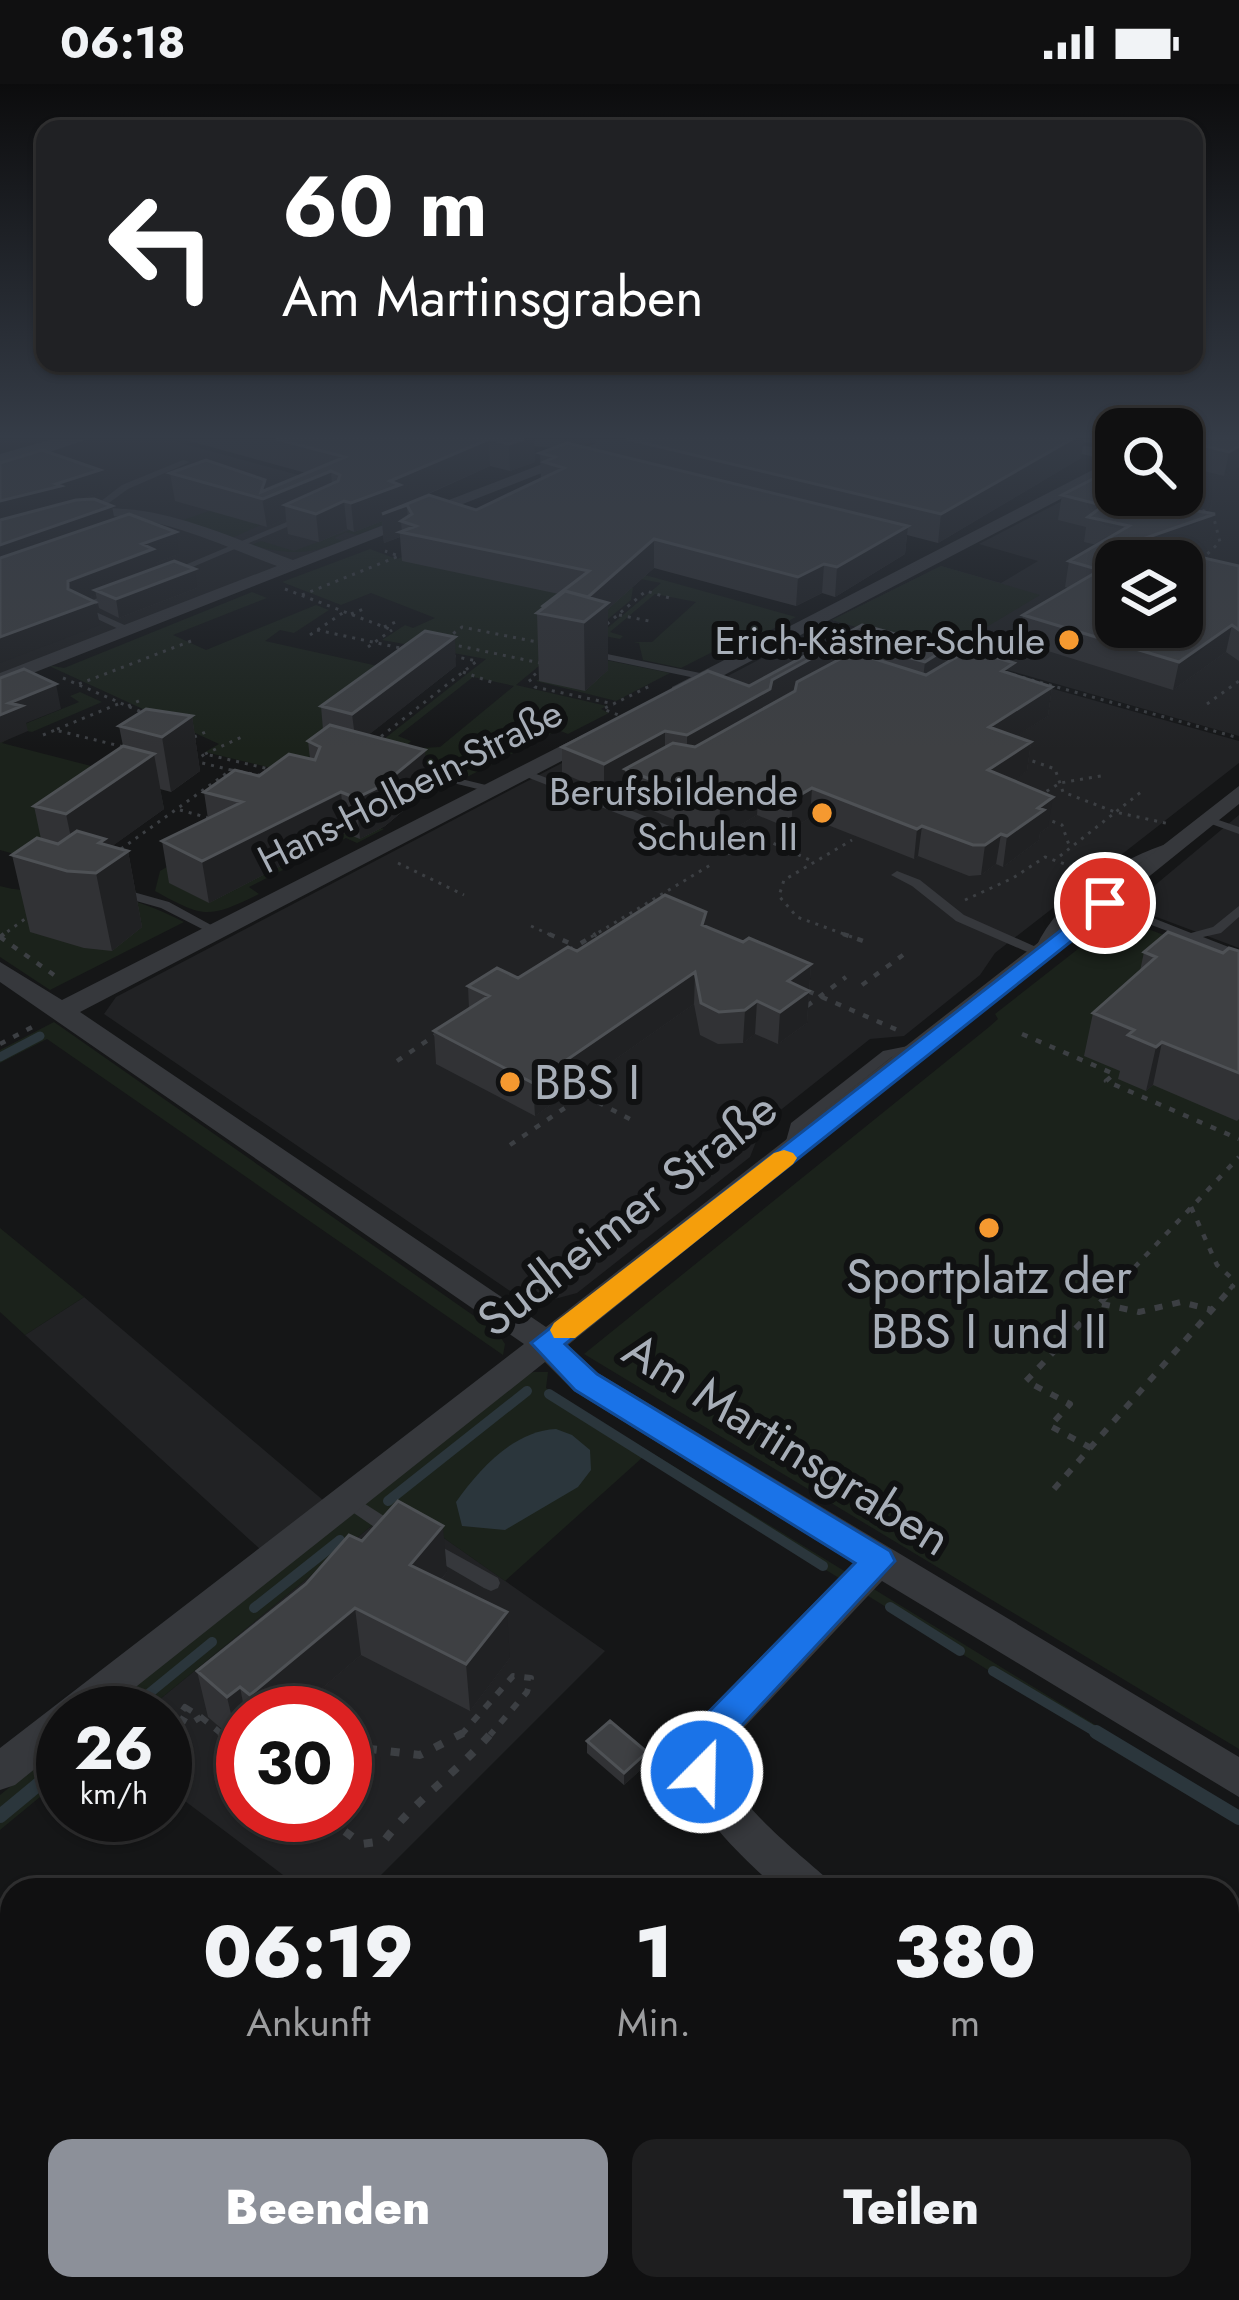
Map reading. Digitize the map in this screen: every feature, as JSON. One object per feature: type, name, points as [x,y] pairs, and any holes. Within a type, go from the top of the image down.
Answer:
[{"type":"street","points":[[226,542],[294,566]]},
{"type":"street","points":[[0,680],[353,542]]},
{"type":"street","points":[[661,700],[964,542]]},
{"type":"street","points":[[905,544],[943,554]]},
{"type":"street","name":"Hans-Holbein-Straße","points":[[74,1005],[523,772],[613,715]]},
{"type":"street","name":"Sudheimer Straße","points":[[108,1686],[928,1045],[1105,892],[1239,793]]},
{"type":"street","name":"Am Martinsgraben","points":[[0,970],[74,1005],[546,1343],[586,1382],[1239,1779]]},
{"type":"street","points":[[797,1878],[715,1792],[702,1772],[699,1754],[707,1738],[878,1561]]},
{"type":"street","points":[[0,1772],[36,1743]]},
{"type":"lane","points":[[160,578],[251,542]]},
{"type":"lane","points":[[119,593],[79,608],[128,630]]},
{"type":"lane","points":[[807,624],[868,642]]},
{"type":"lane","points":[[607,657],[706,677]]},
{"type":"lane","points":[[392,765],[490,789]]},
{"type":"lane","points":[[523,772],[730,853]]},
{"type":"lane","points":[[598,804],[653,773]]},
{"type":"lane","points":[[1190,832],[1239,831]]},
{"type":"lane","points":[[897,875],[916,883],[950,910],[1039,953]]},
{"type":"lane","points":[[119,891],[165,904],[216,931]]},
{"type":"lane","points":[[1105,892],[1190,937],[1237,955]]},
{"type":"lane","points":[[1190,937],[1216,931],[1239,910]]},
{"type":"lane","points":[[346,1498],[384,1526],[459,1561],[491,1583]]},
{"type":"path","points":[[302,595],[399,556],[361,542]]},
{"type":"path","points":[[382,563],[392,566]]},
{"type":"path","points":[[349,577],[358,580]]},
{"type":"path","points":[[260,579],[392,630],[368,647]]},
{"type":"path","points":[[604,627],[646,591],[674,599]]},
{"type":"path","points":[[310,634],[365,608]]},
{"type":"path","points":[[604,616],[649,621]]},
{"type":"path","points":[[384,627],[398,621]]},
{"type":"path","points":[[553,646],[462,627],[442,642],[556,666]]},
{"type":"path","points":[[317,630],[412,650],[401,659]]},
{"type":"path","points":[[78,685],[191,641]]},
{"type":"path","points":[[170,648],[181,652]]},
{"type":"path","points":[[370,744],[477,661],[446,655]]},
{"type":"path","points":[[132,663],[142,668]]},
{"type":"path","points":[[547,664],[529,679],[535,687],[613,715]]},
{"type":"path","points":[[36,666],[159,721]]},
{"type":"path","points":[[464,672],[494,683]]},
{"type":"path","points":[[1012,674],[1239,738]]},
{"type":"path","points":[[1207,704],[1239,681]]},
{"type":"path","points":[[128,706],[141,700]]},
{"type":"path","points":[[412,701],[423,703]]},
{"type":"path","points":[[43,735],[118,704]]},
{"type":"path","points":[[56,730],[135,750],[125,756]]},
{"type":"path","points":[[374,730],[386,733]]},
{"type":"path","points":[[180,747],[208,731]]},
{"type":"path","points":[[242,737],[193,762],[271,778],[267,781]]},
{"type":"path","points":[[84,745],[93,739]]},
{"type":"path","points":[[205,754],[273,770]]},
{"type":"path","points":[[1024,758],[1054,769],[1064,792],[1115,812],[1190,832]]},
{"type":"path","points":[[113,856],[230,770]]},
{"type":"path","points":[[1032,800],[1060,784],[1101,776]]},
{"type":"path","points":[[950,910],[984,886],[999,885],[1032,860],[1060,856],[1142,792]]},
{"type":"path","points":[[176,809],[215,819]]},
{"type":"path","points":[[153,817],[162,820]]},
{"type":"path","points":[[1040,817],[1062,825],[1070,848]]},
{"type":"path","points":[[558,957],[762,838],[814,862]]},
{"type":"path","points":[[852,840],[780,885],[782,905],[796,917],[863,941]]},
{"type":"path","points":[[371,850],[464,896]]},
{"type":"path","points":[[1060,856],[1105,892]]},
{"type":"path","points":[[0,1044],[74,1005],[0,937],[32,914]]},
{"type":"path","points":[[531,926],[575,946]]},
{"type":"path","points":[[862,985],[903,955]]},
{"type":"path","points":[[796,1014],[846,977]]},
{"type":"path","points":[[799,987],[928,1045]]},
{"type":"path","points":[[397,1060],[447,1028]]},
{"type":"path","points":[[1022,1034],[1114,1073],[1106,1081],[1239,1139]]},
{"type":"path","points":[[510,1145],[584,1095],[630,1119]]},
{"type":"path","points":[[1091,1448],[1050,1426],[1070,1404],[1026,1381],[1239,1157]]},
{"type":"path","points":[[1054,1489],[1238,1281],[1217,1265],[1191,1207]]},
{"type":"path","points":[[1099,1304],[1139,1312],[1181,1302],[1212,1310]]},
{"type":"path","points":[[359,1842],[384,1841],[405,1813],[471,1757],[527,1692],[531,1678],[514,1676],[468,1730],[431,1755],[409,1759],[372,1751]]},
{"type":"path","points":[[202,1717],[216,1729]]},
{"type":"shaded area","points":[[0,542],[348,542],[0,677]]},
{"type":"shaded area","points":[[266,542],[294,551],[317,542],[340,542],[298,552],[252,545]]},
{"type":"shaded area","name":"Erich-Kästner-Schule","points":[[1095,542],[1095,648],[1203,648],[1203,542],[1239,542],[1239,736],[832,620],[941,566],[1001,583],[1038,561],[979,544]]},
{"type":"shaded area","points":[[370,549],[397,559],[407,555],[602,563],[796,617],[763,634],[754,631],[681,668],[643,660],[639,643],[633,642],[652,642],[696,602],[655,594],[610,632],[623,636],[620,639],[599,635],[661,583],[605,572],[596,580],[633,588],[631,600],[560,659],[545,661],[516,685],[607,706],[601,709],[609,713],[568,734],[558,730],[465,778],[422,767],[423,748],[440,747],[514,686],[473,677],[398,736],[411,741],[407,745],[384,739],[486,659],[382,640],[405,625],[413,628],[435,618],[371,593],[341,605],[282,582]]},
{"type":"shaded area","points":[[941,566],[1040,595],[945,652],[832,620]]},
{"type":"shaded area","points":[[252,592],[267,598],[173,635],[206,650],[316,605],[329,610],[294,633],[280,630],[265,641],[387,668],[317,751],[288,772],[205,752],[219,744],[47,665],[64,668]]},
{"type":"shaded area","points":[[825,625],[1239,741],[1239,763],[995,953],[980,975],[904,1036],[870,1039],[763,1124],[750,1157],[577,1293],[547,1301],[516,1295],[104,1014],[116,997]]},
{"type":"shaded area","points":[[581,655],[670,673],[616,701],[536,681]]},
{"type":"shaded area","points":[[80,692],[102,702],[32,732],[22,730],[2,743],[126,775],[46,863],[0,850],[0,734],[79,702],[70,696]]},
{"type":"shaded area","points":[[278,802],[384,829],[357,843],[346,838],[249,887],[259,894],[217,911],[196,910],[155,891],[160,871]]},
{"type":"shaded area","points":[[1239,815],[1239,948],[1146,913],[1142,896]]},
{"type":"shaded area","points":[[0,886],[114,896],[184,922],[50,990],[0,957]]},
{"type":"shaded area","name":"Sportplatz der BBS I und II","points":[[1115,920],[1239,964],[1239,1749],[584,1354]]},
{"type":"shaded area","points":[[54,1022],[497,1332],[505,1344],[503,1355],[47,1039],[0,1063],[0,1050]]},
{"type":"shaded area","points":[[0,1228],[84,1297],[25,1335],[0,1312]]},
{"type":"shaded area","points":[[84,1297],[324,1501],[261,1550],[25,1335]]},
{"type":"shaded area","points":[[548,1372],[546,1388],[1239,1813],[1239,1825],[643,1457],[505,1581],[397,1505],[176,1686],[136,1686],[523,1375]]},
{"type":"shaded area","points":[[556,1429],[590,1450],[591,1470],[578,1487],[505,1530],[462,1526],[456,1502],[487,1464],[526,1436]]},
{"type":"shaded area","points":[[397,1505],[605,1651],[378,1878],[287,1878],[239,1842],[372,1842],[372,1686],[216,1686],[216,1824],[192,1806],[192,1686],[176,1686]]},
{"type":"shaded area","points":[[36,1766],[36,1800],[0,1830],[0,1795]]},
{"type":"building","points":[[46,542],[146,542],[142,544],[153,549],[68,581],[68,589],[95,602],[0,637],[0,558]]},
{"type":"building","points":[[450,542],[650,542],[588,597],[565,591],[543,606],[589,571]]},
{"type":"building","points":[[667,542],[880,542],[837,567],[824,564],[798,577]]},
{"type":"building","points":[[1095,546],[1095,569],[1069,561]]},
{"type":"building","points":[[1203,558],[1239,566],[1239,630],[1232,625],[1203,645]]},
{"type":"building","points":[[174,561],[195,569],[116,599],[95,590]]},
{"type":"building","points":[[1095,573],[1095,637],[1023,615]]},
{"type":"building","points":[[565,591],[608,603],[584,622],[537,613]]},
{"type":"building","points":[[862,625],[947,648],[925,662],[845,640],[687,735],[665,731],[604,764],[562,747],[708,671],[749,686]]},
{"type":"building","points":[[425,631],[455,637],[352,714],[321,706]]},
{"type":"building","points":[[1133,648],[1199,648],[1179,662]]},
{"type":"building","points":[[970,649],[1014,663],[1002,671],[1052,687],[989,727],[1031,742],[988,770],[1053,797],[1038,808],[1044,810],[985,845],[922,826],[917,829],[812,788],[793,799],[759,786],[720,808],[625,769],[673,743],[695,747],[853,652],[926,675]]},
{"type":"building","points":[[24,669],[56,684],[9,703],[22,706],[0,715],[0,678]]},
{"type":"building","points":[[146,709],[192,716],[162,737],[119,726]]},
{"type":"building","points":[[330,725],[425,750],[381,786],[356,798],[341,792],[202,861],[162,841],[242,802],[204,792],[235,770],[259,776],[289,754],[315,760],[320,747],[308,741]]},
{"type":"building","points":[[123,746],[154,754],[66,814],[34,806]]},
{"type":"building","points":[[77,831],[128,851],[96,873],[67,871],[12,855],[37,838],[58,844]]},
{"type":"building","points":[[665,895],[706,912],[702,925],[811,964],[788,981],[809,991],[780,1012],[757,1001],[745,1010],[719,1012],[701,1003],[695,972],[533,1083],[434,1031],[489,996],[468,986],[497,968],[518,978],[568,947],[577,951]]},
{"type":"building","points":[[1168,932],[1223,953],[1229,948],[1239,951],[1239,1073],[1162,1042],[1156,1047],[1128,1035],[1134,1030],[1093,1013],[1156,957],[1144,952]]},
{"type":"building","points":[[398,1501],[443,1526],[410,1565],[507,1612],[466,1664],[355,1608],[261,1686],[216,1687],[197,1671],[306,1584],[349,1535],[362,1541]]},
{"type":"building","points":[[610,1721],[647,1752],[624,1773],[587,1741]]},
{"type":"waterway","points":[[0,1057],[40,1036]]},
{"type":"waterway","points":[[388,1501],[527,1391]]},
{"type":"waterway","points":[[549,1394],[823,1566]]},
{"type":"waterway","points":[[254,1608],[340,1540]]},
{"type":"waterway","points":[[890,1607],[960,1651]]},
{"type":"waterway","points":[[158,1686],[212,1642]]},
{"type":"waterway","points":[[993,1671],[1100,1735]]},
{"type":"waterway","points":[[1096,1732],[1100,1735]]},
{"type":"waterway","points":[[1100,1735],[1239,1818]]},
{"type":"waterway","points":[[0,1816],[36,1786]]},
{"type":"slow traffic","points":[[565,1330],[784,1158]]},
{"type":"place","name":"Erich-Kästner-Schule","points":[[1069,640]]},
{"type":"place","name":"Berufsbildende Schulen II","points":[[822,813]]},
{"type":"place","name":"BBS I","points":[[510,1082]]},
{"type":"place","name":"Sportplatz der BBS I und II","points":[[989,1228]]},
{"type":"route","points":[[702,1772],[699,1754],[707,1738],[878,1561],[586,1382],[546,1343],[1105,903]]}]
